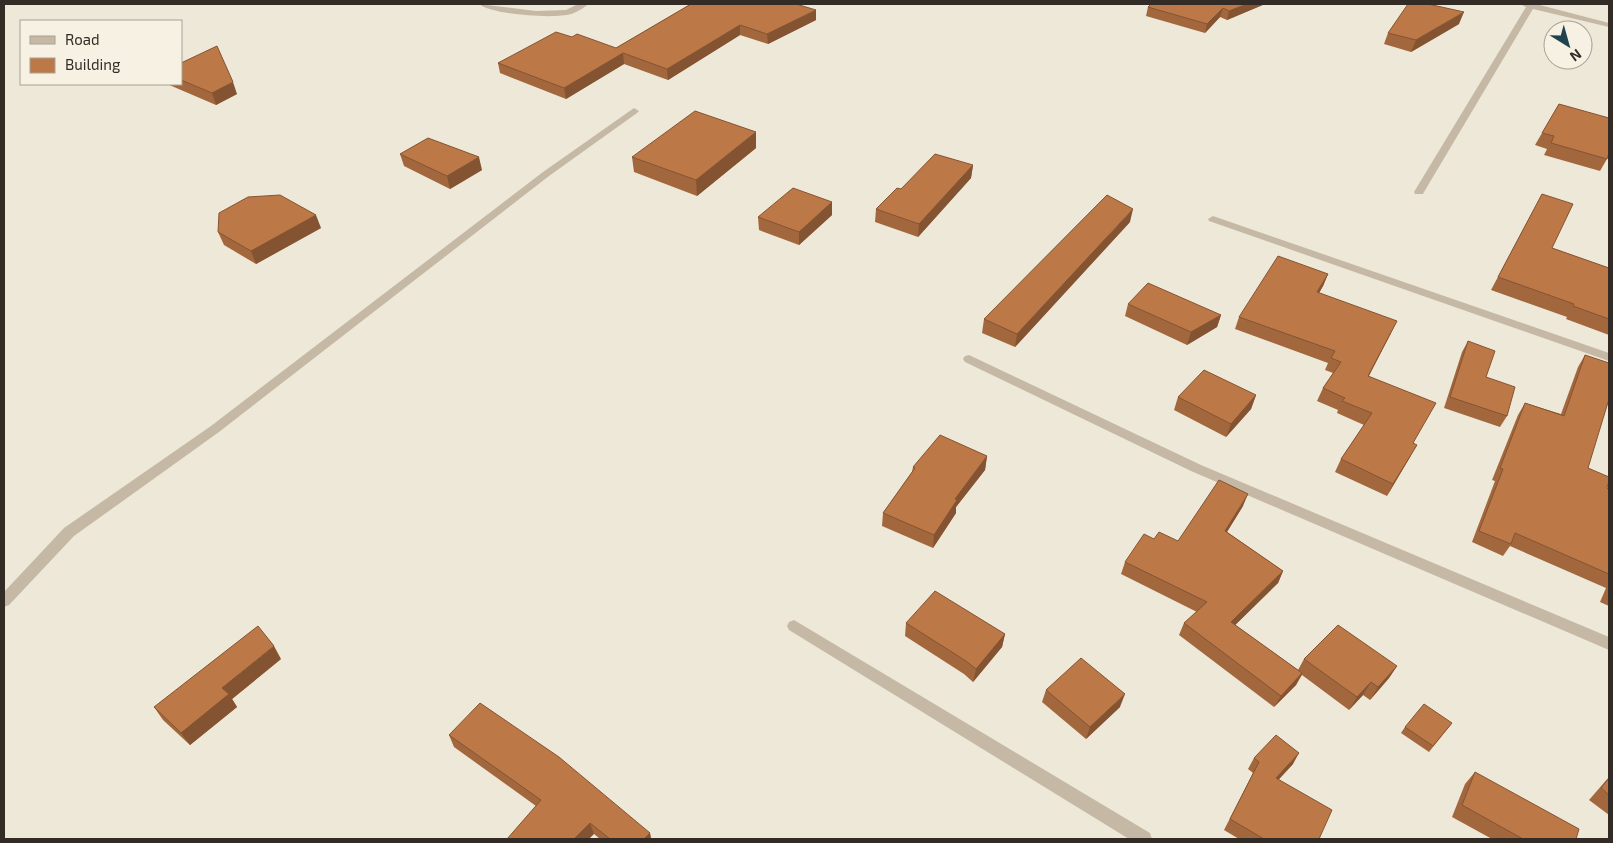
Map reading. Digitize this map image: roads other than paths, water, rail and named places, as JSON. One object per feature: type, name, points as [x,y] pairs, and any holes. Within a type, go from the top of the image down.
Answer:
[{"type":"street","points":[[483,4],[497,10],[536,13],[568,12],[584,4]]},
{"type":"street","points":[[1419,192],[1528,4],[1609,24]]},
{"type":"street","points":[[4,601],[69,532],[215,429],[546,174],[634,111]]},
{"type":"street","points":[[1213,219],[1609,357]]},
{"type":"street","points":[[969,359],[1196,468],[1609,644]]},
{"type":"street","points":[[794,626],[1144,839]]}]
